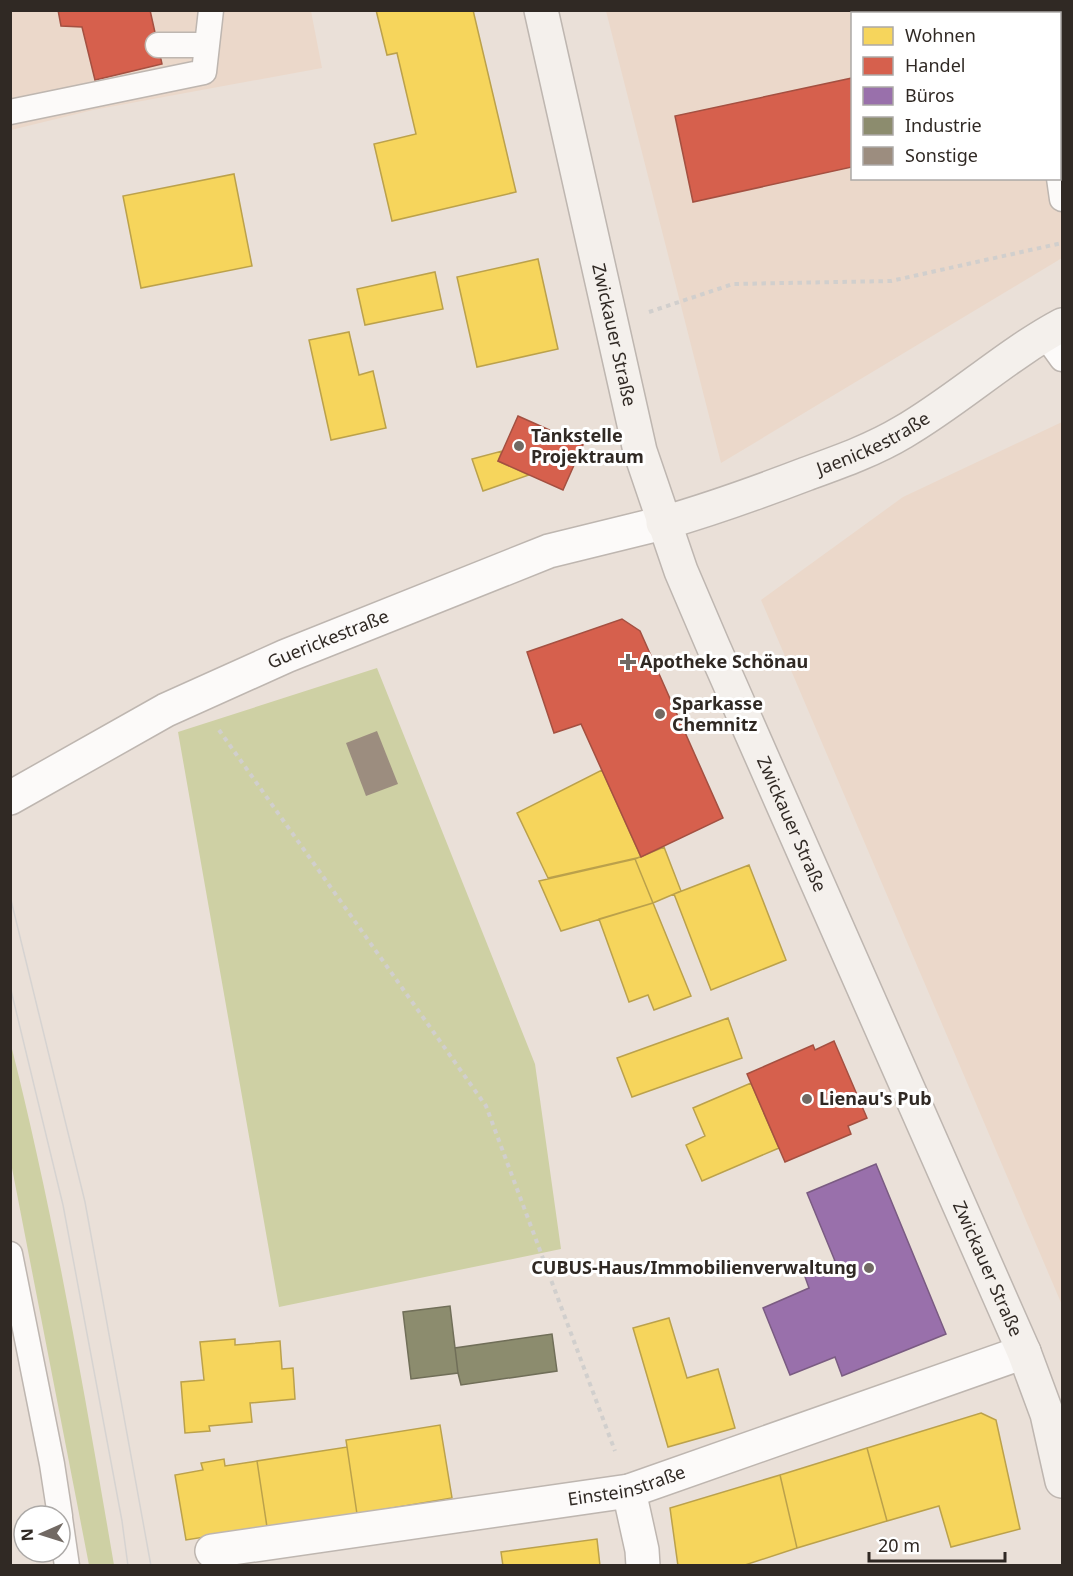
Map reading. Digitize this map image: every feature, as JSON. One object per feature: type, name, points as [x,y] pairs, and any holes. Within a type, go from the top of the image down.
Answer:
[{"type":"main road","name":"Zwickauer Straße","points":[[541,10],[640,451],[663,524],[681,571],[1024,1352],[1047,1414],[1062,1481]]},
{"type":"main road","name":"Jaenickestraße","points":[[663,524],[715,509],[866,452],[912,427],[966,391],[1056,339]]},
{"type":"street","name":"Guerickestraße","points":[[10,798],[135,726],[195,696],[368,622],[549,551],[663,524]]},
{"type":"street","name":"Einsteinstraße","points":[[212,1551],[629,1491],[1024,1352]]},
{"type":"street","points":[[629,1491],[643,1558]]},
{"type":"lane","points":[[10,112],[204,72],[211,10]]},
{"type":"lane","points":[[158,45],[207,45]]},
{"type":"lane","points":[[1059,180],[1062,199]]},
{"type":"lane","points":[[10,1254],[58,1504]]},
{"type":"path","points":[[611,324],[733,284],[891,281],[1062,243]]},
{"type":"path","points":[[195,696],[486,1106],[629,1491]]},
{"type":"shaded area","points":[[10,11],[311,11],[322,68],[93,110],[11,130]]},
{"type":"shaded area","points":[[606,11],[1062,11],[1062,258],[721,463]]},
{"type":"shaded area","points":[[1062,422],[1062,1305],[761,600],[903,497]]},
{"type":"green space","points":[[377,668],[535,1064],[561,1249],[279,1307],[178,732]]},
{"type":"green space","points":[[10,1041],[41,1171],[80,1368],[114,1565],[89,1565],[11,1163]]},
{"type":"building: Wohnen","points":[[376,10],[473,10],[516,192],[392,221],[374,144],[416,134],[397,53],[387,55]]},
{"type":"building: Wohnen","points":[[234,174],[252,266],[141,288],[123,196]]},
{"type":"building: Wohnen","points":[[538,259],[558,349],[477,367],[457,277]]},
{"type":"building: Wohnen","points":[[435,272],[443,309],[365,325],[357,289]]},
{"type":"building: Wohnen","points":[[349,332],[359,375],[373,371],[386,428],[331,440],[309,340]]},
{"type":"building: Wohnen","points":[[502,451],[498,461],[529,475],[483,491],[472,459]]},
{"type":"building: Wohnen","points":[[602,770],[641,857],[548,878],[517,813]]},
{"type":"building: Wohnen","points":[[664,847],[681,891],[653,903],[635,859]]},
{"type":"building: Wohnen","points":[[635,859],[653,903],[561,931],[539,881]]},
{"type":"building: Wohnen","points":[[749,865],[786,960],[711,990],[674,894]]},
{"type":"building: Wohnen","points":[[653,903],[691,996],[654,1010],[648,995],[629,1002],[599,919]]},
{"type":"building: Wohnen","points":[[728,1018],[742,1058],[632,1097],[617,1058]]},
{"type":"building: Wohnen","points":[[751,1083],[779,1148],[702,1181],[686,1145],[705,1136],[693,1108]]},
{"type":"building: Wohnen","points":[[669,1318],[687,1378],[718,1369],[735,1428],[668,1447],[633,1328]]},
{"type":"building: Wohnen","points":[[235,1339],[235,1345],[280,1341],[282,1369],[293,1368],[295,1399],[250,1403],[252,1422],[209,1426],[210,1431],[185,1433],[181,1382],[204,1380],[200,1342]]},
{"type":"building: Wohnen","points":[[981,1413],[996,1420],[1020,1529],[951,1547],[939,1506],[887,1521],[867,1448]]},
{"type":"building: Wohnen","points":[[440,1425],[452,1498],[357,1514],[346,1440]]},
{"type":"building: Wohnen","points":[[347,1447],[357,1514],[267,1527],[257,1461]]},
{"type":"building: Wohnen","points":[[867,1448],[887,1521],[797,1548],[780,1475]]},
{"type":"building: Wohnen","points":[[224,1459],[225,1466],[257,1461],[267,1527],[186,1540],[175,1475],[203,1470],[201,1463]]},
{"type":"building: Wohnen","points":[[780,1475],[797,1548],[742,1566],[678,1566],[670,1508]]},
{"type":"building: Wohnen","points":[[597,1539],[600,1566],[503,1566],[501,1552]]},
{"type":"building: Handel","points":[[58,10],[150,10],[162,64],[95,80],[82,27],[61,26]]},
{"type":"building: Handel","points":[[851,78],[851,167],[693,202],[675,116]]},
{"type":"building: Handel","points":[[518,416],[583,445],[563,490],[498,461]]},
{"type":"building: Handel","points":[[622,619],[640,631],[723,818],[641,857],[581,724],[554,733],[527,652]]},
{"type":"building: Handel","points":[[834,1041],[867,1118],[848,1126],[851,1134],[785,1162],[747,1074],[813,1045],[815,1050]]},
{"type":"building: Büros","name":"CUBUS-Haus/Immobilienverwaltung","points":[[876,1164],[946,1334],[842,1376],[835,1357],[790,1375],[763,1308],[809,1288],[804,1274],[835,1261],[807,1193]]},
{"type":"building: Industrie","points":[[450,1306],[458,1373],[411,1379],[403,1312]]},
{"type":"building: Industrie","points":[[552,1334],[557,1371],[461,1385],[455,1348]]},
{"type":"building: Sonstige","points":[[377,731],[398,784],[366,796],[346,743]]},
{"type":"tram line","points":[[10,896],[85,1202],[151,1566]]},
{"type":"tram line","points":[[10,986],[63,1205],[122,1521],[128,1566]]},
{"type":"place","name":"Tankstelle Projektraum","points":[[519,446]]},
{"type":"place","name":"Apotheke Schönau","points":[[628,662]]},
{"type":"place","name":"Sparkasse Chemnitz","points":[[660,714]]},
{"type":"place","name":"Lienau's Pub","points":[[807,1099]]},
{"type":"place","name":"CUBUS-Haus/Immobilienverwaltung","points":[[869,1268]]}]
